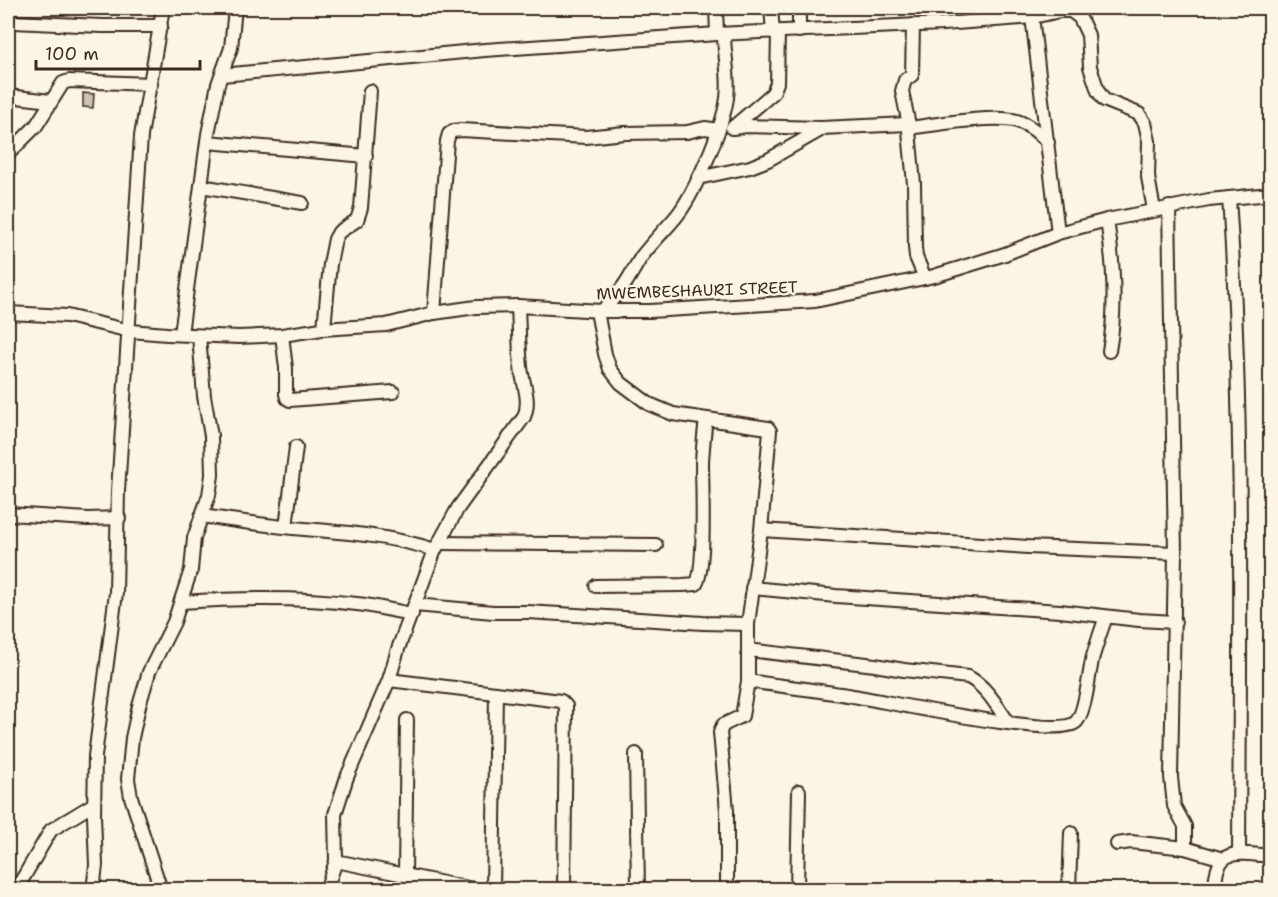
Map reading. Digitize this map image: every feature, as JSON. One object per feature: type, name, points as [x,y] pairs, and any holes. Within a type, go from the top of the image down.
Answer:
[{"type":"street","points":[[93,890],[96,865],[94,804],[96,756],[116,593],[118,491],[141,136],[163,8]]},
{"type":"street","points":[[181,334],[207,142],[214,101],[231,48],[235,8]]},
{"type":"street","points":[[716,8],[728,87],[717,134],[698,178],[676,217],[641,258],[625,285],[599,311],[605,354],[610,369],[621,383],[649,404],[673,414],[741,423],[768,428],[770,431],[761,530],[748,624],[748,681],[743,714],[740,718],[723,725],[720,732],[727,811],[728,890]]},
{"type":"street","points":[[732,128],[773,93],[777,83],[776,32],[771,8]]},
{"type":"street","points":[[798,8],[799,31]]},
{"type":"street","points":[[222,75],[485,50],[720,34],[913,26],[1032,12],[1071,11],[1080,18],[1088,35],[1090,67],[1098,91],[1104,100],[1139,114],[1145,123],[1149,141],[1148,177],[1154,210]]},
{"type":"street","points":[[1032,12],[1058,233]]},
{"type":"street","points":[[13,22],[161,26]]},
{"type":"street","points":[[913,26],[912,75],[905,80],[902,91],[914,184],[916,257],[925,278]]},
{"type":"street","points":[[8,154],[36,126],[63,83],[69,81],[151,84]]},
{"type":"street","points":[[324,328],[332,250],[339,231],[353,224],[359,214],[366,156],[370,91]]},
{"type":"street","points":[[8,96],[51,101]]},
{"type":"street","points":[[434,313],[447,141],[449,134],[453,131],[478,130],[586,136],[687,132],[705,128],[717,134],[746,126],[825,128],[908,126],[1013,119],[1030,126],[1048,142]]},
{"type":"street","points":[[698,178],[768,160],[825,128]]},
{"type":"street","points":[[207,142],[366,156]]},
{"type":"street","points":[[201,186],[302,203]]},
{"type":"street","name":"MWEMBESHAURI STREET","points":[[8,316],[67,316],[130,330],[167,334],[282,335],[324,328],[386,325],[434,313],[476,306],[650,311],[814,301],[925,278],[1005,254],[1058,233],[1107,220],[1169,207],[1270,194]]},
{"type":"street","points":[[1229,198],[1236,315],[1239,437],[1239,854]]},
{"type":"street","points":[[1169,207],[1175,553],[1171,785],[1173,806],[1185,826],[1185,848]]},
{"type":"street","points":[[1107,220],[1111,243],[1114,310],[1109,351]]},
{"type":"street","points":[[326,890],[336,861],[335,814],[347,777],[389,680],[398,649],[437,546],[458,508],[527,410],[528,403],[521,368],[518,306]]},
{"type":"street","points":[[282,335],[286,394],[290,400],[393,392]]},
{"type":"street","points":[[161,890],[131,797],[128,779],[132,738],[139,706],[149,672],[174,622],[181,602],[191,570],[194,538],[209,495],[212,475],[211,436],[204,396],[199,336]]},
{"type":"street","points":[[596,586],[696,584],[699,579],[701,548],[702,460],[706,419]]},
{"type":"street","points":[[286,527],[296,447]]},
{"type":"street","points":[[8,514],[88,519],[119,518]]},
{"type":"street","points":[[201,516],[388,537],[437,546],[656,545]]},
{"type":"street","points":[[761,530],[1028,547],[1175,553]]},
{"type":"street","points":[[752,588],[1175,622]]},
{"type":"street","points":[[181,602],[223,599],[285,600],[414,610],[528,612],[748,624]]},
{"type":"street","points":[[748,681],[943,711],[978,720],[1060,727],[1071,725],[1078,720],[1090,680],[1092,659],[1106,617]]},
{"type":"street","points":[[748,650],[968,676],[976,680],[1008,722]]},
{"type":"street","points":[[389,680],[561,701],[566,706],[564,890]]},
{"type":"street","points":[[493,890],[496,693]]},
{"type":"street","points":[[405,874],[406,720]]},
{"type":"street","points":[[636,753],[638,890]]},
{"type":"street","points":[[797,890],[799,791]]},
{"type":"street","points":[[16,890],[51,831],[94,804]]},
{"type":"street","points":[[1069,890],[1071,832]]},
{"type":"street","points":[[1117,844],[1131,842],[1185,848],[1223,860]]},
{"type":"street","points":[[1215,890],[1216,869],[1233,853],[1270,856]]},
{"type":"street","points":[[336,861],[478,890]]},
{"type":"building","points":[[83,93],[94,94],[93,108],[83,107]]}]
